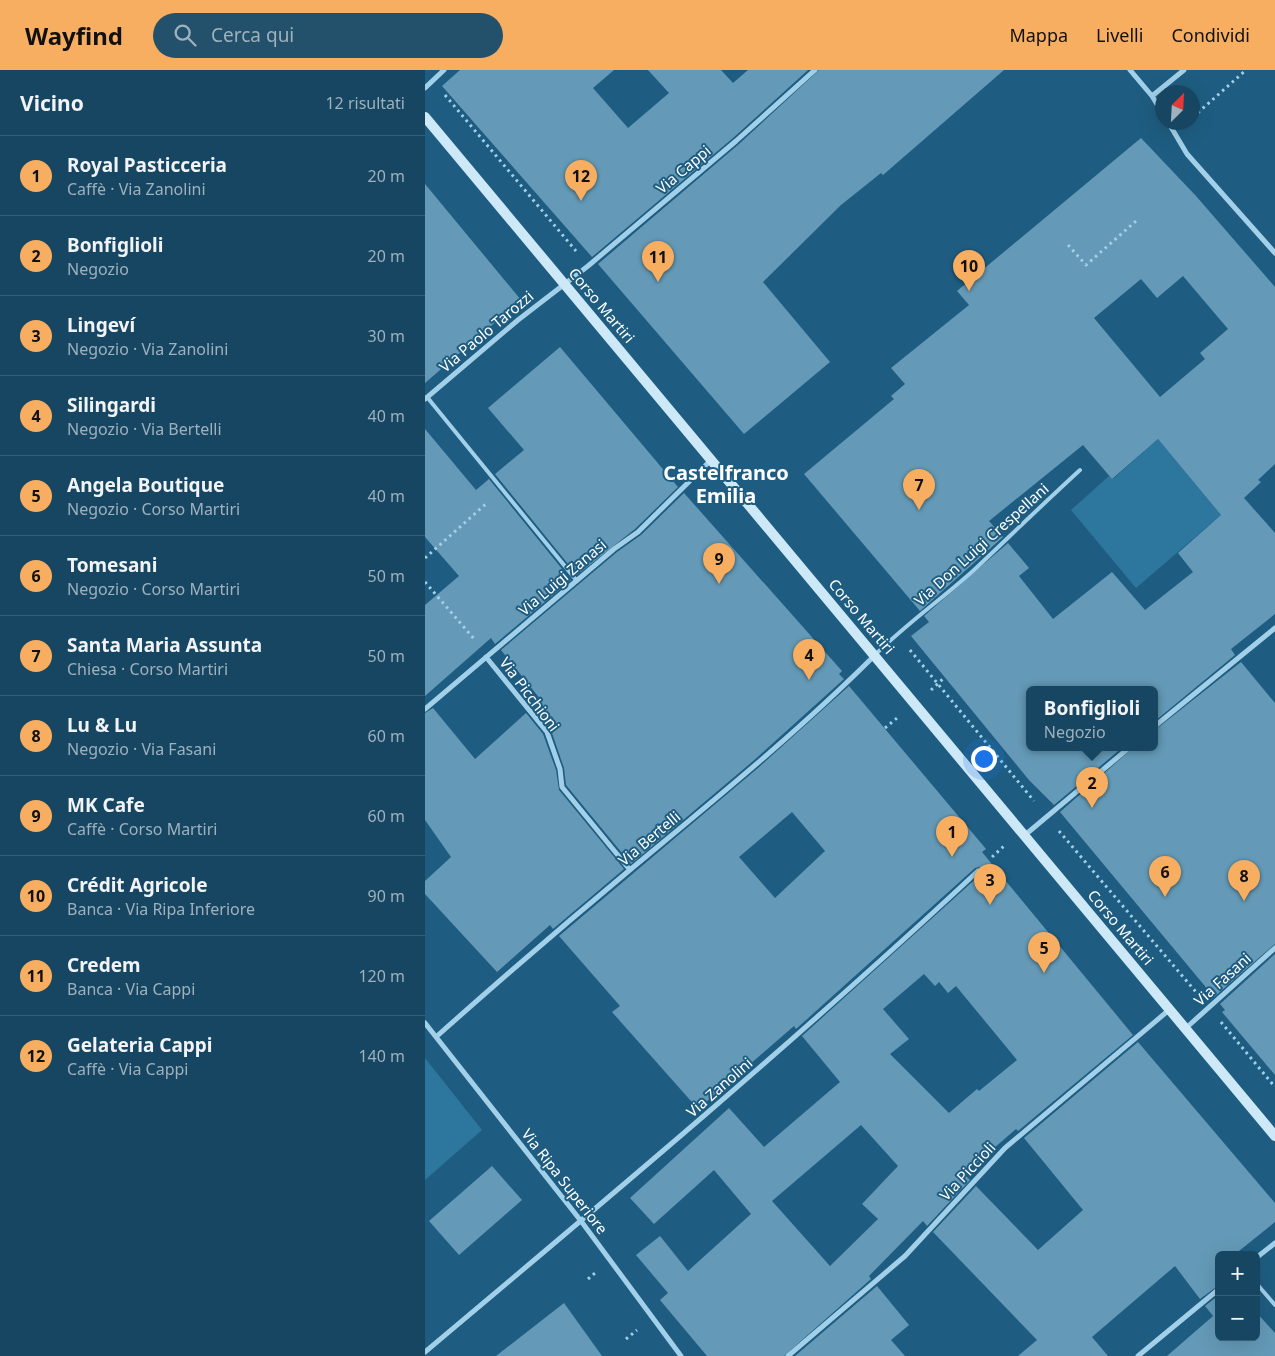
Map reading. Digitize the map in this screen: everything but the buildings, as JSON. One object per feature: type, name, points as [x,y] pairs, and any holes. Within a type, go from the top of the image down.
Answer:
[{"type":"main road","name":"Corso Martiri","points":[[425,116],[1275,1136]]},
{"type":"street","points":[[425,88],[444,70]]},
{"type":"street","name":"Via Cappi","points":[[565,284],[736,141],[815,70]]},
{"type":"street","points":[[1130,70],[1155,101]]},
{"type":"street","points":[[1152,96],[1184,70]]},
{"type":"street","points":[[1173,130],[1187,154],[1275,253]]},
{"type":"street","name":"Via Paolo Tarozzi","points":[[426,398],[518,320],[565,284]]},
{"type":"street","name":"Via Luigi Zanasi","points":[[425,709],[613,549],[638,532],[711,459]]},
{"type":"street","points":[[1158,724],[1275,628]]},
{"type":"street","name":"Via Bertelli","points":[[436,1037],[759,762],[837,694],[875,655]]},
{"type":"street","name":"Via Picchioni","points":[[487,656],[547,732],[560,769],[561,787],[630,870]]},
{"type":"street","points":[[1023,833],[1047,817],[1125,751]]},
{"type":"street","name":"Via Zanolini","points":[[425,1352],[790,1042],[977,870]]},
{"type":"street","name":"Via Fasani","points":[[1186,1028],[1275,948]]},
{"type":"street","name":"Via Piccioli","points":[[788,1356],[905,1256],[1005,1148],[1170,1010]]},
{"type":"street","name":"Via Ripa Superiore","points":[[425,1023],[581,1221],[681,1356]]},
{"type":"street","points":[[1260,1255],[1275,1242]]},
{"type":"street","points":[[1138,1356],[1215,1292]]},
{"type":"lane","points":[[426,398],[577,581]]},
{"type":"lane","name":"Via Don Luigi Crespellani","points":[[875,655],[899,631],[973,570],[1080,470]]},
{"type":"lane","points":[[1260,1288],[1275,1305]]},
{"type":"path","points":[[1200,111],[1246,70]]},
{"type":"path","points":[[432,81],[588,266]]},
{"type":"path","points":[[1068,245],[1086,265],[1136,221]]},
{"type":"path","points":[[425,558],[502,489]]},
{"type":"path","points":[[425,582],[487,656]]},
{"type":"path","points":[[908,649],[1275,1087]]},
{"type":"path","points":[[977,870],[1023,833]]},
{"type":"shaded area","points":[[1158,439],[1221,515],[1136,588],[1071,510],[1109,476],[1113,479]]},
{"type":"shaded area","points":[[425,1058],[482,1130],[425,1180]]},
{"type":"place","name":"Gelateria Cappi","points":[[581,201]]},
{"type":"place","name":"Credem","points":[[658,282]]},
{"type":"place","name":"Crédit Agricole","points":[[969,291]]},
{"type":"place","name":"Santa Maria Assunta","points":[[919,510]]},
{"type":"place","name":"MK Cafe","points":[[719,584]]},
{"type":"place","name":"Silingardi","points":[[809,680]]},
{"type":"place","name":"Bonfiglioli","points":[[1092,808]]},
{"type":"place","name":"Royal Pasticceria","points":[[952,857]]},
{"type":"place","name":"Tomesani","points":[[1165,897]]},
{"type":"place","name":"Lu & Lu","points":[[1244,901]]},
{"type":"place","name":"Lingeví","points":[[990,905]]},
{"type":"place","name":"Angela Boutique","points":[[1044,973]]},
{"type":"district","name":"Castelfranco Emilia","points":[[726,484]]}]
